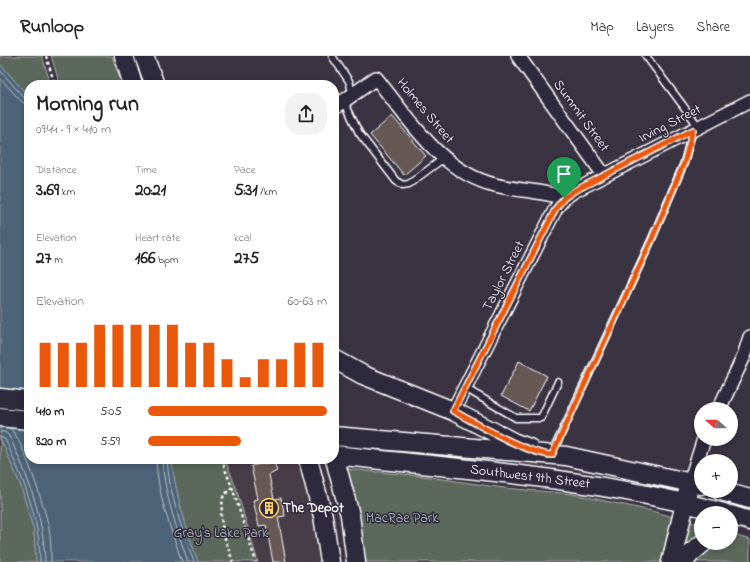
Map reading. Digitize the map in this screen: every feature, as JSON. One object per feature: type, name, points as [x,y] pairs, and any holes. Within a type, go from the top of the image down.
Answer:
[{"type":"main road","points":[[124,56],[131,80]]},
{"type":"main road","points":[[147,58],[154,80]]},
{"type":"main road","points":[[339,362],[363,374],[453,411],[515,442],[548,454]]},
{"type":"main road","points":[[0,398],[24,400]]},
{"type":"main road","points":[[0,417],[24,419]]},
{"type":"main road","name":"Southwest 9th Street","points":[[339,436],[548,454],[694,484]]},
{"type":"main road","name":"Southwest 9th Street","points":[[339,456],[539,478],[619,489],[697,506]]},
{"type":"main road","points":[[309,464],[323,516],[330,562]]},
{"type":"main road","points":[[336,464],[350,515],[356,562]]},
{"type":"main road","points":[[671,562],[685,503],[694,487]]},
{"type":"main road","points":[[738,496],[750,500]]},
{"type":"main road","points":[[738,517],[750,521]]},
{"type":"main road","points":[[738,528],[750,527]]},
{"type":"main road","points":[[684,562],[694,550]]},
{"type":"street","name":"Summit Street","points":[[518,56],[604,175]]},
{"type":"street","name":"Holmes Street","points":[[344,102],[376,78],[444,158],[461,170],[478,179],[495,185],[550,193],[564,198]]},
{"type":"street","name":"Irving Street","points":[[604,175],[750,101]]},
{"type":"street","name":"Taylor Street","points":[[453,411],[556,208],[564,198],[574,191],[604,175]]},
{"type":"street","points":[[722,402],[744,356],[750,336]]},
{"type":"lane","points":[[332,56],[349,81],[344,102],[359,133],[396,182],[403,185],[409,184],[444,158]]},
{"type":"lane","points":[[548,454],[651,241],[684,163],[696,129],[646,56]]},
{"type":"lane","points":[[465,388],[516,418],[540,418],[558,382]]},
{"type":"path","points":[[46,56],[53,80]]},
{"type":"path","points":[[224,464],[256,562]]},
{"type":"path","points":[[232,486],[223,497],[221,515],[222,533],[233,562]]},
{"type":"shaded area","points":[[227,464],[301,465],[311,496],[321,562],[258,562]]},
{"type":"green space","points":[[0,56],[42,56],[49,80],[24,80],[24,91],[0,64]]},
{"type":"green space","points":[[51,56],[112,56],[120,80],[58,80]]},
{"type":"green space","points":[[0,437],[21,486],[34,531],[36,562],[0,562]]},
{"type":"green space","name":"Gray's Lake Park","points":[[172,464],[227,464],[236,488],[258,562],[198,562],[189,537]]},
{"type":"green space","name":"MacRae Park","points":[[346,469],[422,476],[504,488],[573,494],[652,511],[694,523],[694,550],[738,550],[738,536],[750,540],[750,562],[363,562]]},
{"type":"water","points":[[0,64],[24,91],[24,464],[172,464],[182,511],[198,562],[36,562],[34,531],[21,486],[0,437]]},
{"type":"building","points":[[392,116],[426,156],[404,175],[370,135]]},
{"type":"building","points":[[519,361],[547,376],[529,411],[501,396]]},
{"type":"building","name":"The Depot","points":[[275,464],[277,471],[269,475],[274,499],[281,498],[285,516],[278,517],[286,562],[273,562],[266,525],[259,526],[253,500],[258,499],[251,466]]},
{"type":"place","name":"The Depot","points":[[269,508]]},
{"type":"route","points":[[693,130],[684,163],[651,241],[568,417],[552,455],[545,454],[515,442],[453,411],[556,208],[564,198],[574,191],[693,130]]}]
